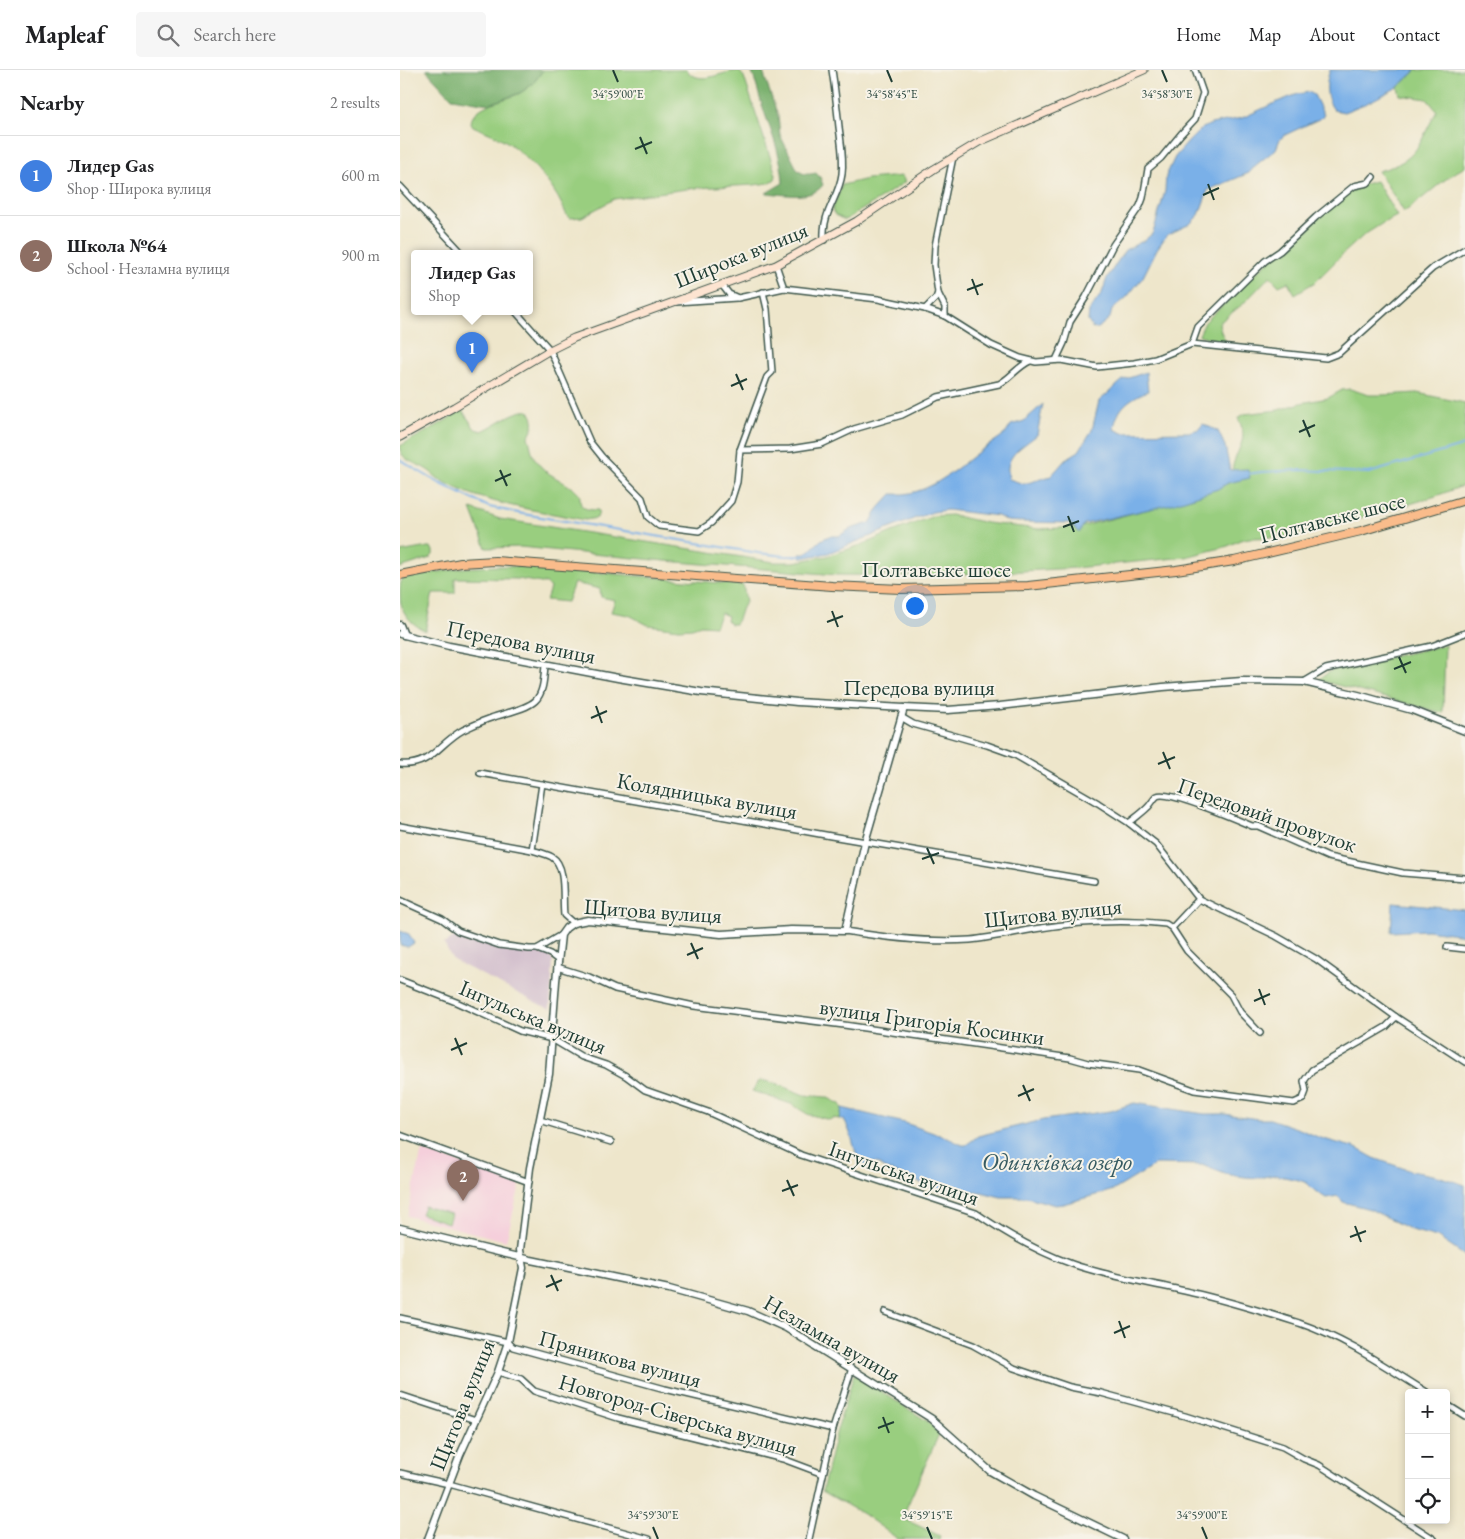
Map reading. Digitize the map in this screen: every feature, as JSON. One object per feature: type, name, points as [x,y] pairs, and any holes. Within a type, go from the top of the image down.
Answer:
[{"type":"main road","name":"Широка вулиця","points":[[400,437],[574,338],[776,265],[858,221],[953,157],[979,142],[1144,70]]},
{"type":"main road","name":"Полтавське шосе","points":[[400,575],[461,563],[496,561],[832,586],[910,589],[1028,586],[1176,570],[1234,561],[1361,531],[1465,500]]},
{"type":"street","points":[[824,240],[826,214],[841,181],[842,171],[832,70]]},
{"type":"street","points":[[1056,360],[1070,322],[1086,297],[1113,245],[1144,198],[1148,169],[1161,158],[1195,120],[1203,94],[1195,70]]},
{"type":"street","points":[[945,316],[945,307],[938,293],[934,265],[935,246],[953,157]]},
{"type":"street","points":[[1192,344],[1198,327],[1265,261],[1280,251],[1297,234],[1354,186],[1368,183],[1372,177]]},
{"type":"street","points":[[400,186],[459,250]]},
{"type":"street","points":[[673,302],[738,298],[784,288],[878,299],[925,309],[945,316],[991,345],[1020,358],[1043,362],[1056,360],[1097,366],[1134,362],[1155,359],[1192,344],[1326,358],[1339,353],[1433,268],[1465,249]]},
{"type":"street","points":[[776,265],[784,288]]},
{"type":"street","points":[[722,285],[729,294],[738,298]]},
{"type":"street","points":[[519,315],[550,350],[590,442],[642,498],[648,518],[667,527],[699,531],[711,523],[731,501],[737,482],[740,450],[767,377],[772,372],[764,292]]},
{"type":"street","points":[[925,309],[936,298],[938,293]]},
{"type":"street","points":[[740,450],[790,448],[822,444],[854,429],[902,416],[938,396],[999,384],[1031,360]]},
{"type":"street","points":[[400,625],[402,634]]},
{"type":"street","points":[[1304,682],[1326,669],[1432,646],[1465,633]]},
{"type":"street","name":"Передова вулиця","points":[[402,634],[448,646],[701,692],[797,702],[904,708],[948,710],[1000,706],[1163,687],[1242,681],[1304,682],[1412,710],[1465,730]]},
{"type":"street","points":[[400,764],[421,763],[450,738],[462,731],[490,718],[530,705],[536,701],[540,695],[546,665]]},
{"type":"street","points":[[846,931],[865,842],[904,708]]},
{"type":"street","points":[[901,717],[913,724],[1015,755],[1129,823],[1156,844],[1199,899],[1276,936],[1316,959],[1396,1017],[1465,1062]]},
{"type":"street","name":"Колядницька вулиця","points":[[480,773],[1094,881]]},
{"type":"street","points":[[532,850],[542,784]]},
{"type":"street","name":"Передовий провулок","points":[[1129,823],[1149,807],[1155,797],[1159,795],[1170,796],[1211,809],[1252,826],[1258,826],[1328,858],[1403,873],[1465,878]]},
{"type":"street","points":[[400,826],[532,850],[552,857],[558,863],[562,872],[564,915],[573,923]]},
{"type":"street","points":[[1199,899],[1172,928],[1187,951],[1231,995],[1240,1012],[1260,1032]]},
{"type":"street","points":[[400,900],[442,919],[458,931],[499,945],[537,949],[561,935]]},
{"type":"street","name":"Щитова вулиця","points":[[428,1539],[460,1455],[498,1372],[508,1342],[524,1268],[520,1250],[529,1182],[549,1074],[561,935],[566,928],[573,923],[588,920],[721,934],[791,930],[846,931],[921,941],[970,940],[1004,936],[1033,929],[1099,922],[1155,922],[1166,924],[1172,928]]},
{"type":"street","points":[[1447,947],[1465,949]]},
{"type":"street","name":"вулиця Григорія Косинки","points":[[537,949],[550,954],[558,964],[615,989],[694,1006],[844,1025],[1070,1058],[1088,1063],[1122,1066],[1157,1075],[1185,1088],[1294,1103],[1303,1099],[1306,1091],[1304,1081],[1312,1070],[1386,1027],[1396,1017]]},
{"type":"street","name":"Інгульська вулиця","points":[[400,980],[456,1002],[520,1031],[552,1039],[582,1057],[606,1065],[626,1076],[645,1090],[708,1112],[801,1155],[976,1213],[999,1229],[1071,1264],[1106,1275],[1194,1293],[1300,1324],[1324,1333],[1348,1344],[1421,1389]]},
{"type":"street","points":[[540,1120],[611,1142]]},
{"type":"street","points":[[400,1135],[529,1182]]},
{"type":"street","name":"Незламна вулиця","points":[[400,1228],[521,1258],[668,1290],[748,1311],[786,1328],[932,1419],[990,1471],[1034,1496],[1123,1539]]},
{"type":"street","points":[[885,1312],[973,1345],[1014,1368],[1070,1387],[1101,1393],[1186,1416],[1283,1447],[1326,1470],[1434,1539]]},
{"type":"street","name":"Пряникова вулиця","points":[[400,1318],[508,1342],[513,1347],[656,1386],[833,1429]]},
{"type":"street","points":[[809,1539],[833,1429],[852,1368]]},
{"type":"street","name":"Новгород-Сіверська вулиця","points":[[498,1372],[521,1379],[534,1391],[618,1418],[783,1459],[823,1474]]},
{"type":"street","points":[[400,1395],[476,1420]]},
{"type":"street","points":[[1450,1407],[1465,1416]]},
{"type":"street","points":[[400,1473],[449,1484],[648,1539]]},
{"type":"shaded area","points":[[458,934],[500,946],[544,953],[550,956],[553,961],[550,1008],[453,960],[444,944]]},
{"type":"shaded area","points":[[422,1150],[519,1182],[520,1185],[506,1241],[407,1216]]},
{"type":"green space","points":[[426,70],[543,70],[533,84],[520,93],[489,104],[452,98]]},
{"type":"green space","points":[[543,70],[686,70],[692,75],[705,78],[739,71],[744,77],[776,175],[775,179],[769,183],[754,185],[694,188],[614,199],[582,217],[570,218],[567,216],[552,188],[531,162],[511,144],[473,126],[471,123],[477,111],[524,91]]},
{"type":"green space","points":[[751,70],[762,70],[778,116],[780,135],[797,169],[805,174],[816,173],[820,177],[823,185],[818,190],[804,195],[766,193],[783,183],[781,164]]},
{"type":"green space","points":[[1417,70],[1465,70],[1465,167],[1404,212],[1378,171],[1402,162],[1416,150],[1437,111],[1427,99],[1400,95],[1398,87]]},
{"type":"green space","points":[[902,176],[905,182],[845,220],[835,215],[832,210],[842,185],[867,179]]},
{"type":"green space","points":[[1376,181],[1397,216],[1364,235],[1315,282],[1295,294],[1288,282],[1279,286],[1270,276],[1244,303],[1219,323],[1227,343],[1199,335],[1205,322],[1316,218],[1356,186]]},
{"type":"green space","points":[[1350,389],[1369,395],[1417,393],[1465,403],[1465,485],[1387,511],[1284,537],[1240,540],[1228,546],[1186,557],[1075,568],[937,576],[837,575],[520,547],[486,548],[471,509],[500,519],[774,562],[794,562],[827,556],[864,544],[934,516],[951,515],[987,523],[1039,529],[1080,527],[1194,497],[1230,482],[1243,435],[1238,418],[1244,414],[1278,410],[1328,398],[1342,390]]},
{"type":"green space","points":[[462,410],[475,429],[482,431],[518,412],[529,411],[533,418],[533,424],[528,437],[535,459],[544,470],[578,493],[583,507],[598,510],[597,518],[585,520],[512,506],[476,496],[442,481],[428,470],[405,458],[400,446]]},
{"type":"green space","points":[[431,547],[433,551],[433,555],[430,558],[400,568],[400,552]]},
{"type":"green space","points":[[534,567],[743,585],[746,602],[735,624],[730,624],[727,621],[728,616],[721,613],[715,626],[701,625],[679,629],[648,625],[629,615],[611,612],[615,600],[601,597],[600,589],[574,583],[567,602],[546,600],[550,588],[547,584],[518,579],[455,578],[455,593],[433,593],[426,631],[415,625],[404,612],[400,600],[403,578],[462,568]]},
{"type":"green space","points":[[1445,645],[1443,713],[1318,680],[1332,670]]},
{"type":"green space","points":[[760,1080],[774,1083],[804,1095],[826,1097],[840,1104],[842,1108],[840,1119],[832,1118],[830,1120],[809,1115],[791,1104],[752,1091]]},
{"type":"green space","points":[[424,1206],[451,1214],[448,1223],[421,1214]]},
{"type":"green space","points":[[854,1374],[930,1423],[939,1434],[902,1518],[940,1536],[939,1539],[898,1539],[863,1514],[822,1491],[837,1430]]},
{"type":"water","points":[[1330,70],[1417,70],[1398,87],[1344,112],[1334,110],[1327,96],[1327,80]]},
{"type":"water","points":[[1309,92],[1314,95],[1324,115],[1285,135],[1280,139],[1276,149],[1249,173],[1208,190],[1199,215],[1190,224],[1167,235],[1157,249],[1143,277],[1127,297],[1112,310],[1110,318],[1098,328],[1093,329],[1088,321],[1089,311],[1102,293],[1107,278],[1125,250],[1145,240],[1153,233],[1165,191],[1166,176],[1175,157],[1189,141],[1201,129],[1211,124],[1242,118],[1277,102]]},
{"type":"water","points":[[1146,372],[1148,391],[1135,397],[1125,405],[1118,415],[1114,429],[1123,433],[1189,432],[1199,429],[1203,424],[1218,431],[1225,446],[1230,470],[1248,469],[1250,478],[1228,483],[1218,489],[1172,504],[1084,524],[1079,533],[1070,523],[1007,521],[998,516],[947,510],[933,512],[916,518],[828,553],[802,558],[800,554],[806,554],[821,540],[829,536],[839,536],[850,529],[870,523],[879,508],[892,494],[916,492],[938,482],[1006,433],[1011,425],[1024,421],[1043,404],[1037,435],[1015,453],[1011,458],[1008,471],[1009,479],[1024,484],[1051,476],[1066,459],[1079,451],[1092,430],[1099,401],[1123,380]]},
{"type":"water","points":[[1393,903],[1465,910],[1465,935],[1427,930],[1391,932]]},
{"type":"water","points":[[400,931],[409,934],[414,943],[408,947],[400,945]]},
{"type":"water","name":"Одинківка озеро","points":[[1134,1103],[1204,1114],[1224,1114],[1270,1119],[1320,1138],[1356,1148],[1374,1158],[1411,1171],[1438,1176],[1465,1185],[1465,1256],[1437,1237],[1411,1230],[1370,1209],[1343,1202],[1338,1196],[1326,1198],[1307,1183],[1299,1180],[1274,1175],[1258,1178],[1225,1174],[1202,1165],[1157,1164],[1114,1190],[1055,1205],[1027,1197],[1001,1197],[981,1192],[945,1193],[876,1163],[860,1165],[847,1125],[844,1120],[840,1119],[842,1108],[905,1123],[966,1145],[978,1136],[1043,1120],[1111,1111]]},
{"type":"waterway","points":[[1247,474],[1300,470],[1369,473],[1465,445]]},
{"type":"waterway","points":[[400,460],[439,483],[489,507],[758,553],[803,556]]},
{"type":"place","name":"Лидер Gas","points":[[472,373]]},
{"type":"place","name":"Школа №64","points":[[463,1201]]}]
